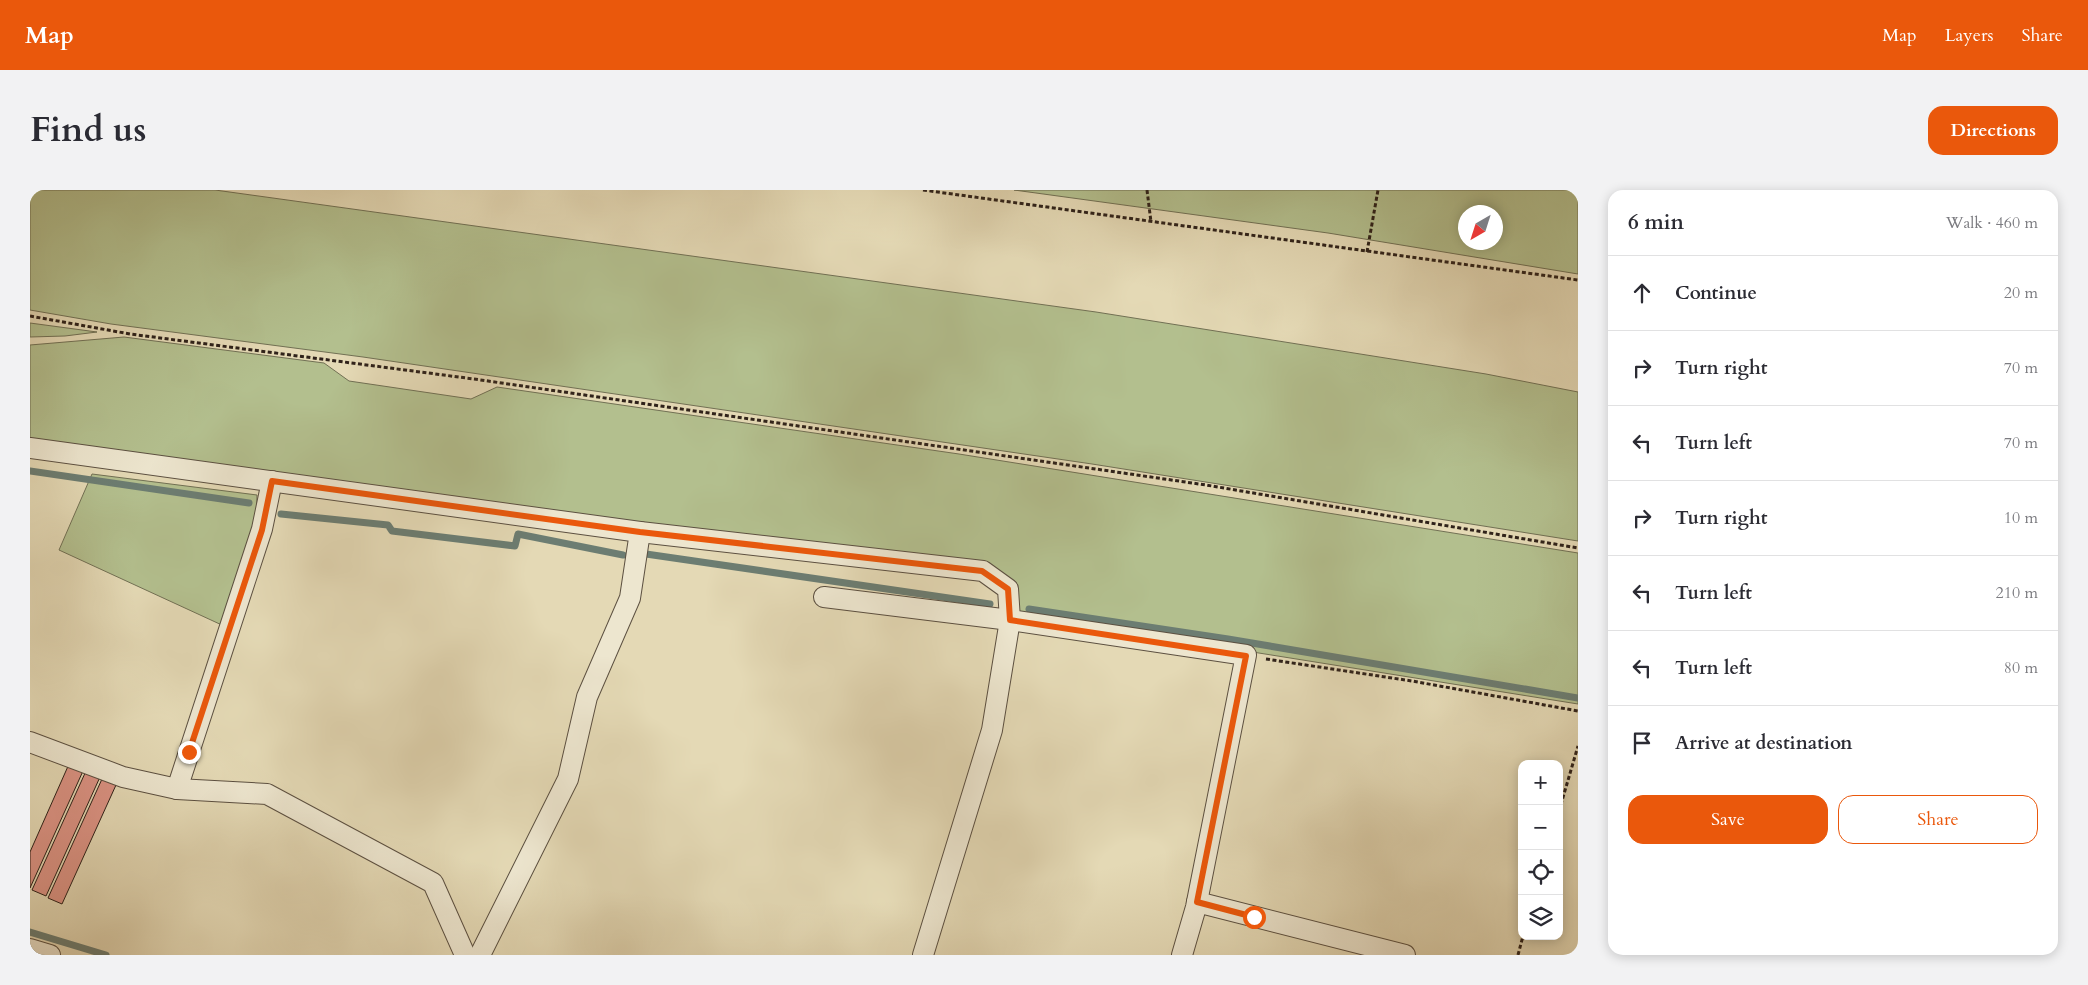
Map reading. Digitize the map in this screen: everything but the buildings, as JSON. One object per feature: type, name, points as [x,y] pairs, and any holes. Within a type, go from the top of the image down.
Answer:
[{"type":"street","points":[[30,448],[640,532],[982,571],[1008,589],[1010,620],[992,730],[923,955]]},
{"type":"street","points":[[176,789],[262,530],[272,481]]},
{"type":"street","points":[[480,955],[568,779],[587,697],[630,598],[640,532]]},
{"type":"street","points":[[824,597],[1010,620],[1246,656],[1197,902],[1182,955]]},
{"type":"street","points":[[30,742],[123,777],[176,789],[267,794],[433,883],[464,955]]},
{"type":"street","points":[[1197,902],[1405,955]]},
{"type":"street","points":[[30,949],[50,955]]},
{"type":"path","points":[[923,190],[1578,280]]},
{"type":"path","points":[[1147,190],[1150,222]]},
{"type":"path","points":[[1367,252],[1378,190]]},
{"type":"path","points":[[30,316],[130,334],[464,378],[1196,483],[1578,548]]},
{"type":"path","points":[[1246,656],[1412,681],[1578,711]]},
{"type":"path","points":[[1561,805],[1576,760],[1578,746]]},
{"type":"path","points":[[1518,955],[1522,940]]},
{"type":"green space","points":[[30,190],[215,190],[1096,312],[1486,374],[1578,392],[1578,541],[1092,464],[363,357],[111,324],[30,310]]},
{"type":"green space","points":[[1014,190],[1578,190],[1578,274],[1328,233]]},
{"type":"green space","points":[[30,323],[97,332],[65,336],[30,337]]},
{"type":"green space","points":[[124,337],[324,363],[349,381],[471,399],[497,387],[959,454],[1578,553],[1578,704],[1021,615],[1013,595],[971,575],[30,444],[30,345]]},
{"type":"green space","points":[[92,474],[257,495],[256,528],[224,626],[59,550]]},
{"type":"waterway","points":[[30,471],[249,503]]},
{"type":"waterway","points":[[281,514],[388,525],[392,531],[515,546],[518,534],[623,555]]},
{"type":"waterway","points":[[646,554],[990,604]]},
{"type":"waterway","points":[[1029,609],[1228,639],[1578,698]]},
{"type":"waterway","points":[[30,932],[106,955]]},
{"type":"route","points":[[189,752],[262,530],[272,481],[640,532],[982,571],[1008,589],[1010,620],[1246,656],[1197,902],[1254,917]]}]
